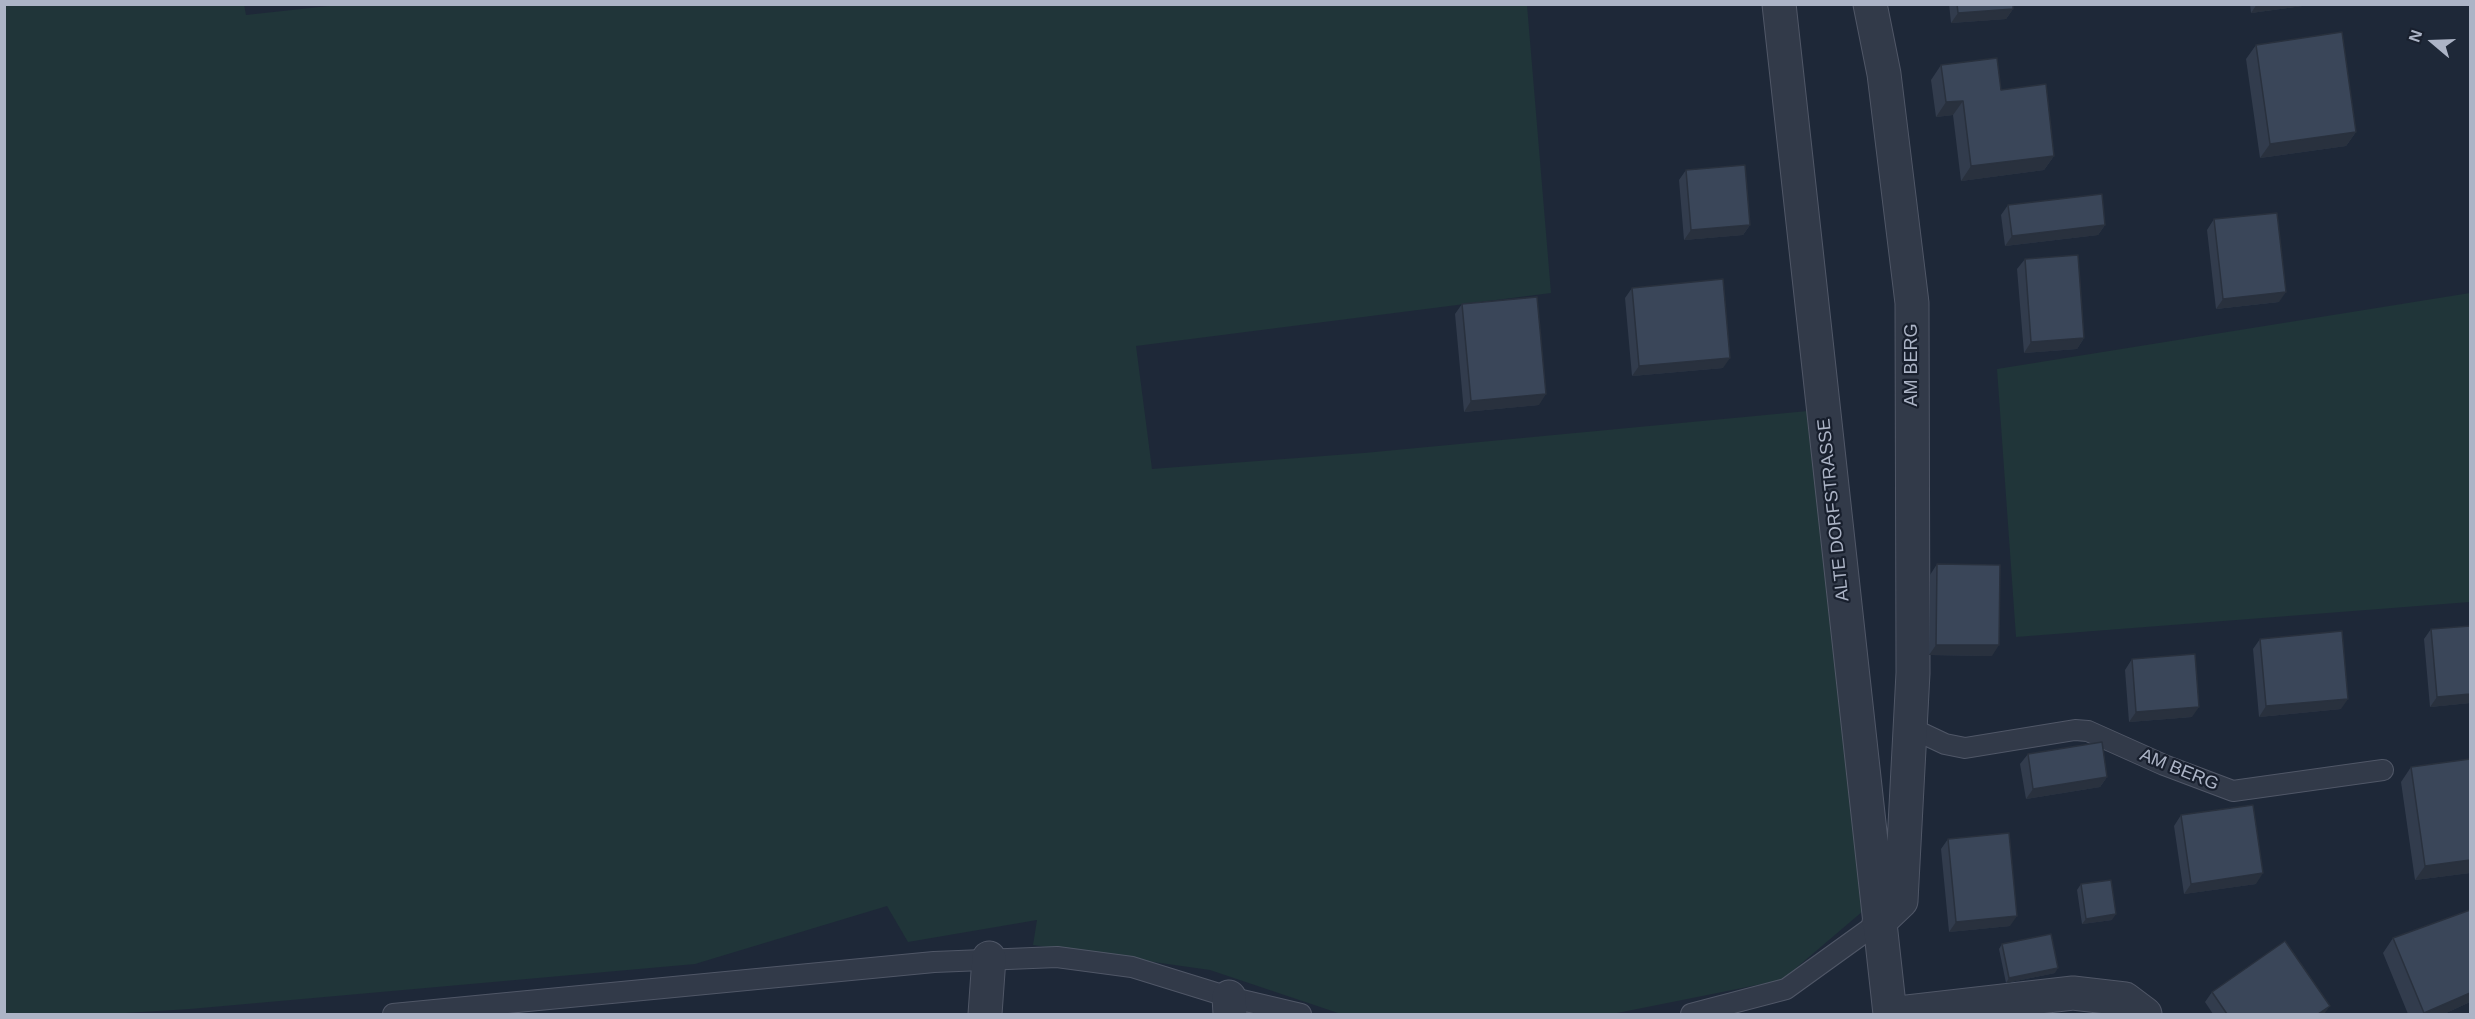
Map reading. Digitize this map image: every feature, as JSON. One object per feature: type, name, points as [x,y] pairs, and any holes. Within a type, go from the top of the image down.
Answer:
[{"type":"street","name":"ALTE DORFSTRASSE","points":[[1779,4],[1890,1014]]},
{"type":"street","name":"AM BERG","points":[[1870,4],[1884,74],[1912,303],[1913,673],[1911,728],[1901,901],[1879,922]]},
{"type":"street","points":[[985,1014],[989,958]]},
{"type":"street","points":[[1890,1014],[2073,993],[2125,999],[2145,1014]]},
{"type":"lane","name":"AM BERG","points":[[1911,728],[1945,744],[1965,747],[2075,730],[2088,731],[2164,765],[2233,791],[2383,770]]},
{"type":"lane","points":[[1691,1014],[1786,989],[1879,922]]},
{"type":"lane","points":[[393,1014],[989,958],[1057,957],[1132,967],[1230,1006],[1301,1014]]},
{"type":"green space","points":[[244,4],[246,15],[347,4],[1527,5],[1551,293],[1136,346],[1152,469],[1364,453],[1808,411],[1863,911],[1782,980],[1612,1014],[1341,1014],[1210,970],[1033,945],[1037,920],[908,942],[887,906],[695,964],[190,1009],[110,1014],[5,1014],[5,5]]},
{"type":"green space","points":[[2470,293],[2470,602],[2016,637],[1997,369]]},
{"type":"building","points":[[1957,4],[2013,4],[2013,9],[1958,13]]},
{"type":"building","points":[[2342,32],[2356,132],[2270,144],[2256,45]]},
{"type":"building","points":[[1997,58],[2001,90],[2046,84],[2054,156],[1971,166],[1963,101],[1946,102],[1941,65]]},
{"type":"building","points":[[1745,165],[1750,225],[1691,230],[1686,170]]},
{"type":"building","points":[[2102,194],[2105,225],[2012,236],[2008,205]]},
{"type":"building","points":[[2277,213],[2286,292],[2223,299],[2214,219]]},
{"type":"building","points":[[2078,255],[2084,338],[2031,342],[2025,259]]},
{"type":"building","points":[[1723,279],[1730,358],[1639,366],[1632,288]]},
{"type":"building","points":[[1537,297],[1546,394],[1471,401],[1462,304]]},
{"type":"building","points":[[1937,564],[2000,565],[1999,645],[1936,645]]},
{"type":"building","points":[[2470,626],[2470,694],[2437,697],[2431,629]]},
{"type":"building","points":[[2342,631],[2348,699],[2266,706],[2260,639]]},
{"type":"building","points":[[2195,654],[2199,707],[2136,712],[2132,659]]},
{"type":"building","points":[[2102,742],[2107,777],[2033,789],[2028,754]]},
{"type":"building","points":[[2470,759],[2470,860],[2425,866],[2411,767]]},
{"type":"building","points":[[2253,805],[2263,873],[2191,884],[2181,815]]},
{"type":"building","points":[[2009,833],[2017,916],[1956,922],[1948,839]]},
{"type":"building","points":[[2111,880],[2116,914],[2086,919],[2081,884]]},
{"type":"building","points":[[2470,910],[2470,993],[2424,1013],[2393,938]]},
{"type":"building","points":[[2051,934],[2058,968],[2009,978],[2002,944]]},
{"type":"building","points":[[2285,941],[2330,1006],[2318,1014],[2227,1014],[2212,992]]}]
